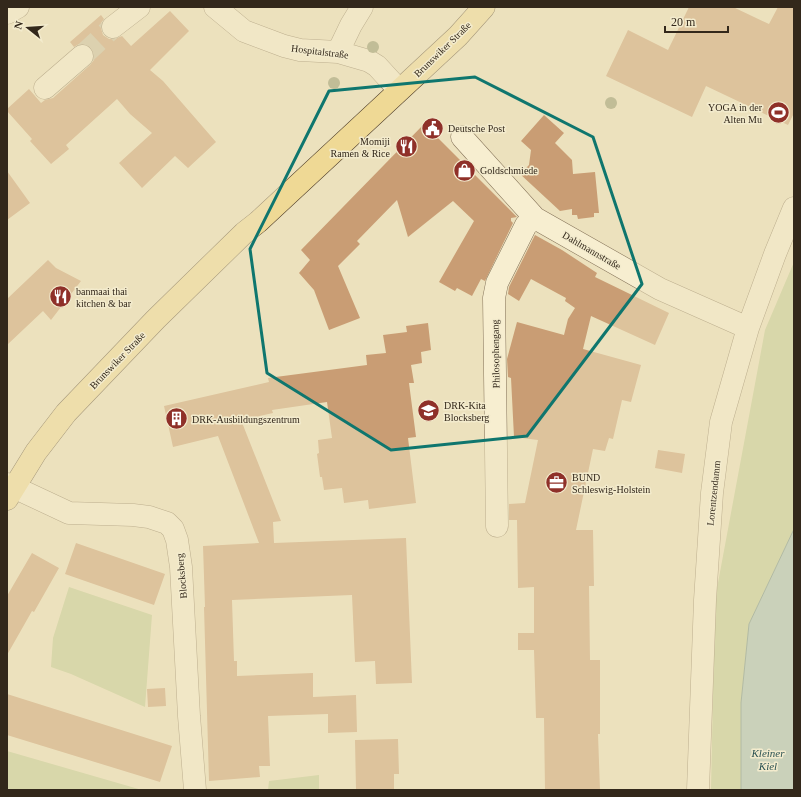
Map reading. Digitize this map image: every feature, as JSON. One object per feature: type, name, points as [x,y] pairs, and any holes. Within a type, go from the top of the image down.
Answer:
[{"type":"main road","name":"Brunswiker Straße","points":[[10,491],[36,452],[66,413],[156,319],[244,233],[264,208],[328,146],[373,108],[399,90],[458,36],[484,7]]},
{"type":"street","points":[[7,13],[18,7]]},
{"type":"street","points":[[113,27],[139,7]]},
{"type":"street","name":"Hospitalstraße","points":[[215,7],[244,31],[277,44],[300,50],[338,52],[369,61],[377,66],[399,90]]},
{"type":"street","points":[[338,52],[351,25],[362,7]]},
{"type":"street","points":[[45,88],[82,56]]},
{"type":"street","name":"Dahlmannstraße","points":[[462,137],[535,218],[660,289],[748,328]]},
{"type":"street","name":"Lorentzendamm","points":[[698,790],[705,600],[712,493],[721,422],[748,328],[774,254],[794,208]]},
{"type":"street","name":"Philosophengang","points":[[497,526],[494,298],[497,283],[526,225],[535,218]]},
{"type":"street","name":"Blocksberg","points":[[10,491],[69,513],[149,517],[167,523],[173,529],[177,540],[181,567],[195,790]]},
{"type":"highlighted area","points":[[475,77],[593,137],[642,284],[527,436],[391,450],[267,373],[250,249],[329,91]]},
{"type":"green space","points":[[794,262],[794,529],[749,624],[741,703],[741,790],[711,790],[715,599],[765,330]]},
{"type":"green space","points":[[69,587],[152,615],[145,707],[71,674],[51,667],[53,638]]},
{"type":"green space","points":[[7,751],[142,790],[7,790]]},
{"type":"green space","points":[[319,775],[319,790],[268,790],[269,781]]},
{"type":"water","name":"Kleiner Kiel","points":[[794,529],[794,790],[741,790],[741,703],[749,624]]},
{"type":"building","points":[[689,7],[733,7],[769,24],[778,7],[794,7],[794,113],[788,125],[706,86],[692,117],[606,76],[628,30],[668,50]]},
{"type":"building","points":[[170,11],[189,31],[150,70],[163,81],[216,142],[188,168],[175,156],[142,188],[119,163],[152,133],[130,114],[117,99],[66,145],[69,149],[51,164],[30,141],[32,139],[7,111],[7,109],[29,89],[41,103],[45,100],[53,98],[90,65],[94,60],[92,48],[86,44],[79,44],[74,47],[70,42],[101,15],[104,19],[101,23],[103,35],[109,39],[122,36],[131,46]]},
{"type":"building","points":[[544,115],[564,133],[555,143],[572,160],[573,174],[595,172],[599,213],[594,213],[594,217],[578,219],[577,215],[572,215],[572,209],[560,211],[520,174],[529,165],[531,150],[521,141]]},
{"type":"building","points":[[424,124],[517,217],[511,218],[513,223],[485,281],[481,279],[472,296],[457,288],[455,291],[439,282],[474,221],[453,201],[408,237],[397,200],[357,241],[360,244],[338,266],[360,318],[329,330],[314,290],[299,273],[310,260],[301,250]]},
{"type":"building","points":[[7,171],[30,203],[7,220]]},
{"type":"building","points":[[535,235],[562,250],[597,273],[595,277],[669,313],[655,345],[591,316],[583,349],[641,365],[631,402],[622,400],[613,439],[609,438],[605,451],[593,449],[576,530],[593,530],[594,586],[589,586],[590,660],[600,660],[600,734],[598,734],[600,790],[545,790],[544,718],[536,718],[534,650],[518,650],[518,633],[534,633],[534,587],[518,588],[517,520],[509,520],[509,504],[525,503],[538,440],[514,437],[511,378],[508,377],[507,359],[517,322],[564,335],[568,319],[575,308],[565,301],[566,298],[531,279],[519,301],[508,294],[509,287]]},
{"type":"building","points":[[48,260],[56,268],[81,281],[51,320],[43,311],[7,345],[7,299]]},
{"type":"building","points":[[428,323],[431,350],[421,352],[422,363],[411,365],[414,383],[409,383],[416,437],[408,438],[416,503],[369,509],[368,500],[344,503],[342,488],[324,490],[322,477],[320,477],[317,454],[319,453],[318,440],[332,438],[327,402],[272,410],[273,413],[241,420],[281,521],[273,522],[274,543],[406,538],[412,683],[376,684],[375,661],[355,662],[352,595],[232,600],[234,661],[237,661],[237,676],[313,673],[313,697],[356,695],[357,732],[328,733],[328,714],[268,716],[270,766],[259,766],[260,777],[209,781],[203,546],[259,543],[218,436],[173,447],[164,406],[269,382],[268,378],[367,365],[366,355],[386,353],[383,335],[407,332],[406,326]]},
{"type":"building","points":[[658,450],[685,454],[682,473],[655,468]]},
{"type":"building","points":[[76,543],[165,574],[154,605],[65,574]]},
{"type":"building","points":[[32,553],[59,568],[7,655],[7,596]]},
{"type":"building","points":[[165,688],[166,706],[148,707],[147,689]]},
{"type":"building","points":[[7,694],[172,746],[160,782],[7,735]]},
{"type":"building","points":[[398,739],[399,774],[394,774],[394,790],[356,790],[355,740]]},
{"type":"tunnel","points":[[82,56],[113,27]]},
{"type":"place","name":"YOGA in der Alten Mu","points":[[778,113]]},
{"type":"place","name":"Deutsche Post","points":[[432,128]]},
{"type":"place","name":"Momiji Ramen & Rice","points":[[406,147]]},
{"type":"place","name":"Goldschmiede","points":[[465,170]]},
{"type":"place","name":"banmaai thai kitchen & bar","points":[[60,297]]},
{"type":"place","name":"DRK-Kita Blocksberg","points":[[428,411]]},
{"type":"place","name":"DRK-Ausbildungszentrum","points":[[177,419]]},
{"type":"place","name":"BUND Schleswig-Holstein","points":[[556,483]]}]
